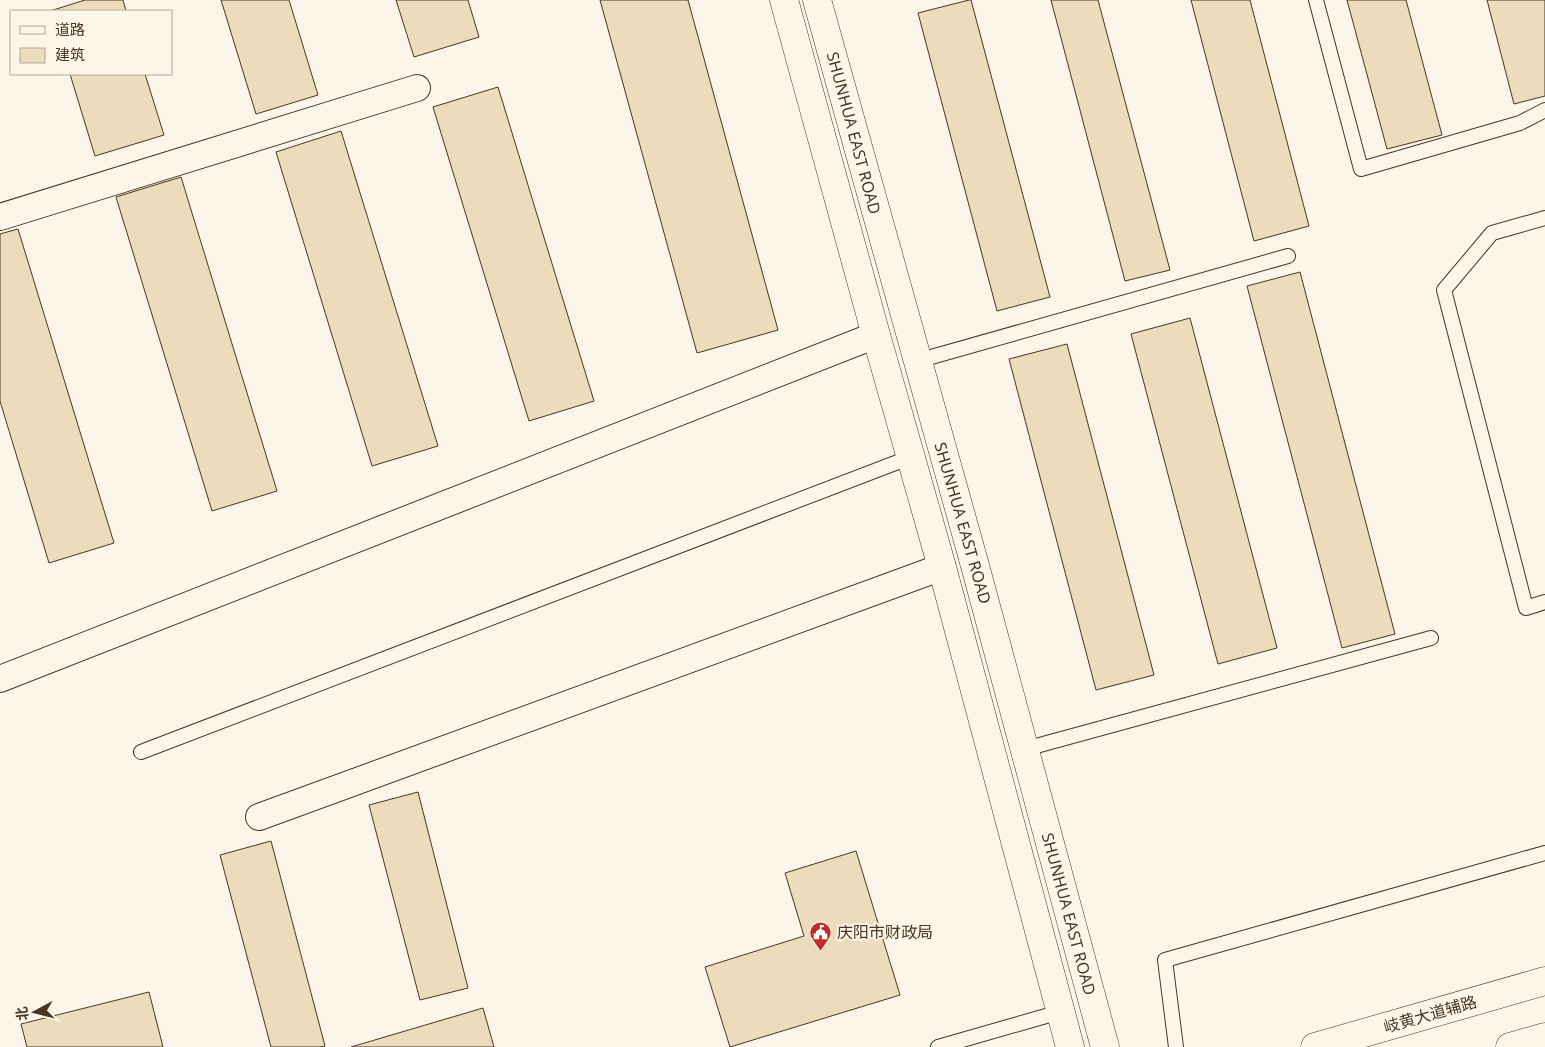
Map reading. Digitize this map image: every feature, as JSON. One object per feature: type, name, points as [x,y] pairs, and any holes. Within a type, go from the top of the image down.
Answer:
[{"type":"street","name":"SHUNHUA EAST ROAD","points":[[784,0],[942,567],[1070,1047]]},
{"type":"street","name":"SHUNHUA EAST ROAD","points":[[817,0],[1025,749],[1105,1047]]},
{"type":"street","points":[[0,217],[416,88]]},
{"type":"street","points":[[0,678],[876,335]]},
{"type":"street","points":[[259,817],[942,567]]},
{"type":"street","name":"岐黄大道辅路","points":[[1315,1047],[1545,981]]},
{"type":"street","points":[[1510,1047],[1545,1037]]},
{"type":"lane","points":[[1316,0],[1361,169],[1520,123],[1545,110]]},
{"type":"lane","points":[[1545,218],[1492,234],[1444,290],[1526,608],[1545,602]]},
{"type":"lane","points":[[917,361],[1288,256]]},
{"type":"lane","points":[[141,752],[911,457]]},
{"type":"lane","points":[[1025,749],[1431,638]]},
{"type":"lane","points":[[1176,1047],[1165,960],[1545,853]]},
{"type":"lane","points":[[938,1047],[1060,1012]]},
{"type":"building","points":[[85,0],[123,0],[126,10],[53,10]]},
{"type":"building","points":[[221,0],[289,0],[318,95],[256,114]]},
{"type":"building","points":[[396,0],[468,0],[479,37],[414,57]]},
{"type":"building","points":[[600,0],[688,0],[778,330],[697,353]]},
{"type":"building","points":[[971,0],[1050,297],[997,311],[918,13]]},
{"type":"building","points":[[1051,0],[1098,0],[1170,270],[1125,281]]},
{"type":"building","points":[[1191,0],[1250,0],[1309,226],[1254,241]]},
{"type":"building","points":[[1347,0],[1406,0],[1442,135],[1387,149]]},
{"type":"building","points":[[1487,0],[1545,0],[1545,96],[1514,104]]},
{"type":"building","points":[[70,75],[145,75],[164,135],[95,156]]},
{"type":"building","points":[[498,87],[594,401],[529,421],[433,107]]},
{"type":"building","points":[[341,131],[438,446],[372,466],[276,152]]},
{"type":"building","points":[[181,177],[277,491],[212,511],[116,197]]},
{"type":"building","points":[[18,229],[114,543],[49,563],[0,401],[0,234]]},
{"type":"building","points":[[1300,272],[1395,634],[1342,648],[1247,286]]},
{"type":"building","points":[[1190,318],[1277,648],[1218,664],[1131,334]]},
{"type":"building","points":[[1067,344],[1154,675],[1096,690],[1009,359]]},
{"type":"building","points":[[418,792],[468,988],[420,1000],[369,805]]},
{"type":"building","points":[[271,841],[325,1046],[271,1047],[220,855]]},
{"type":"building","name":"庆阳市财政局","points":[[856,851],[900,995],[730,1047],[705,967],[804,936],[785,873]]},
{"type":"building","points":[[149,992],[163,1047],[27,1047],[21,1024]]},
{"type":"building","points":[[483,1008],[494,1047],[351,1047]]},
{"type":"place","name":"庆阳市财政局","points":[[821,951]]}]
